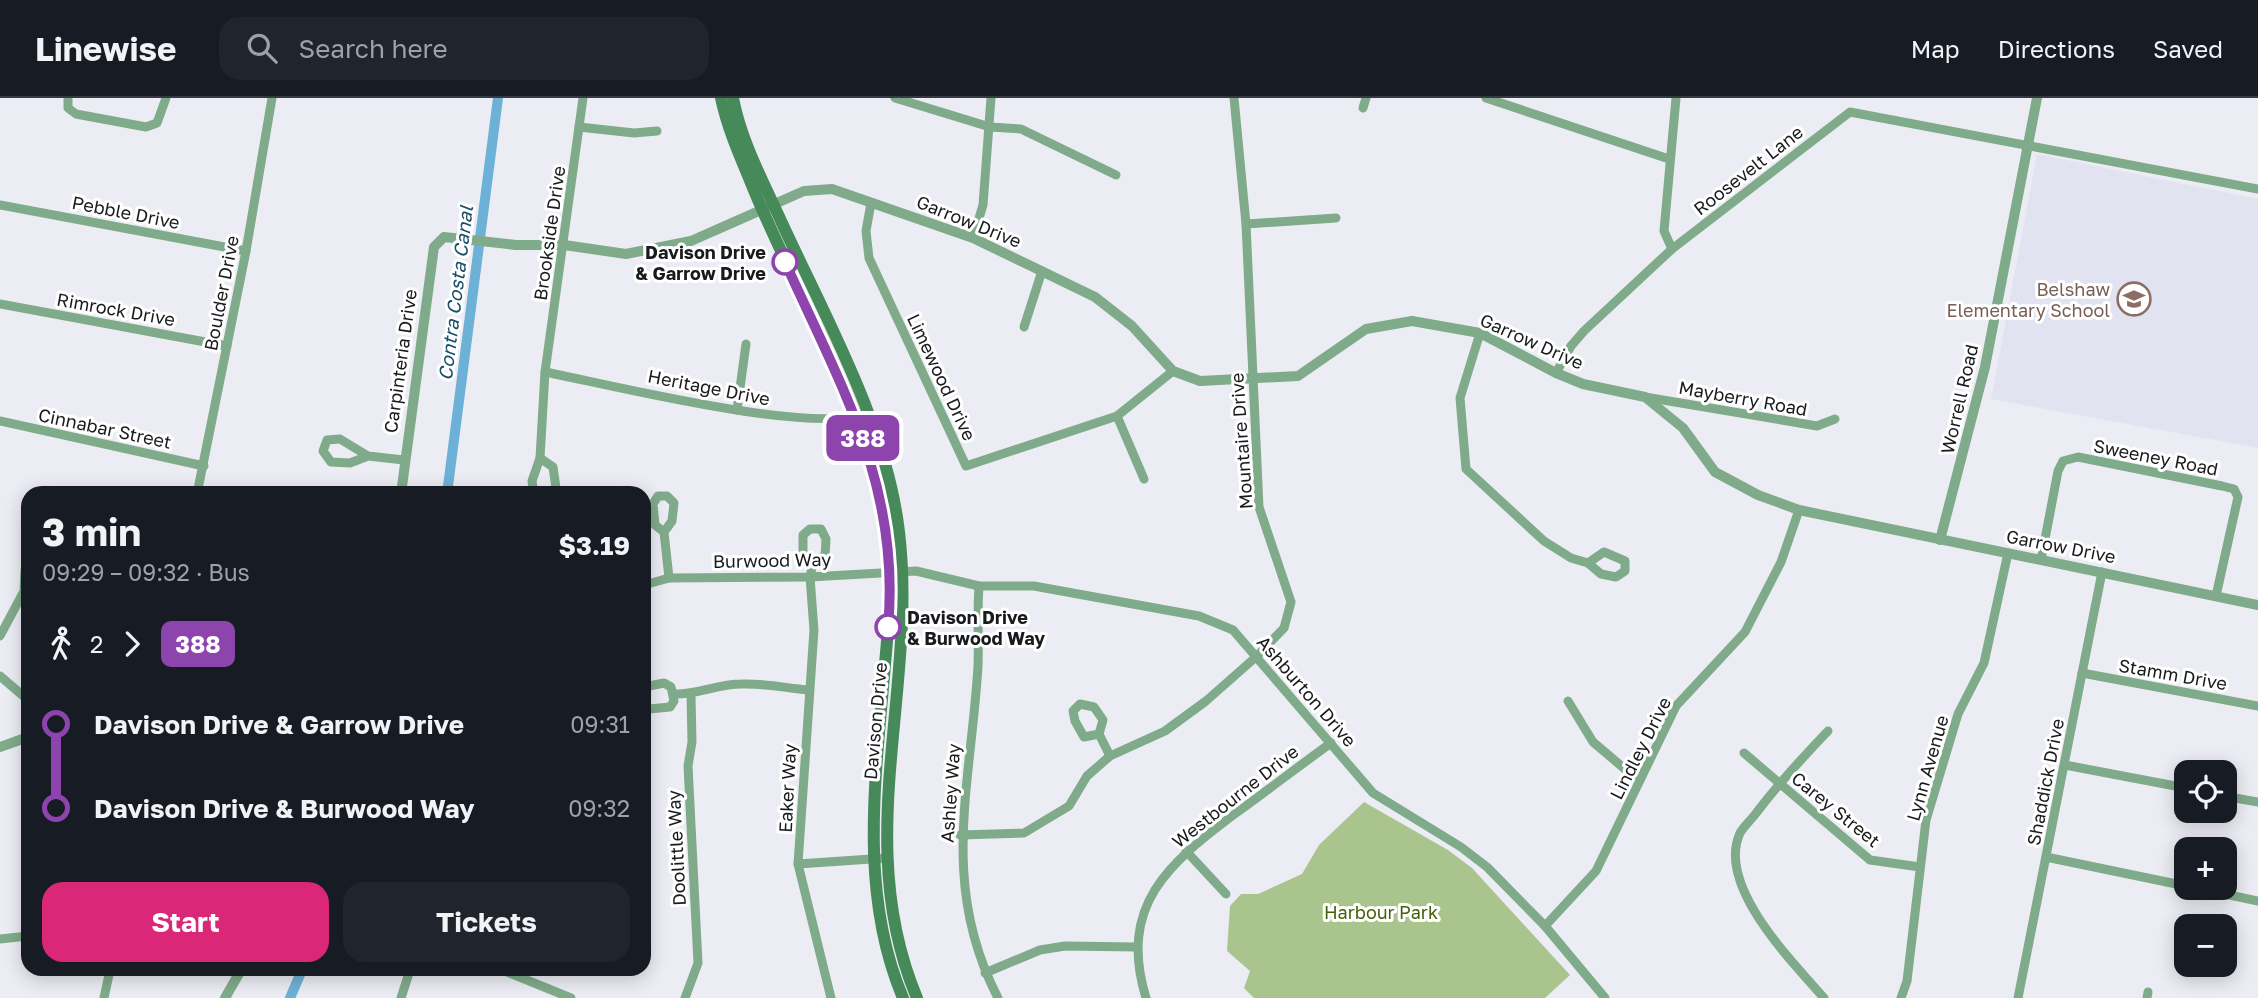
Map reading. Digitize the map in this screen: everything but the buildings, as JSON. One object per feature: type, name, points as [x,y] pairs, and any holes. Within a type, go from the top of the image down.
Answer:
[{"type":"main road","name":"Davison Drive","points":[[721,98],[861,415],[881,498],[896,573],[879,858],[880,923],[903,998]]},
{"type":"main road","name":"Davison Drive","points":[[733,98],[737,118],[767,205]]},
{"type":"main road","name":"Davison Drive","points":[[879,858],[894,926],[917,998]]},
{"type":"street","points":[[68,103],[76,114],[146,127],[157,123],[166,98]]},
{"type":"street","name":"Boulder Drive","points":[[199,486],[246,251],[272,98]]},
{"type":"street","name":"Brookside Drive","points":[[533,486],[540,458],[545,372],[583,98]]},
{"type":"street","points":[[895,98],[990,127],[1021,129],[1116,175]]},
{"type":"street","points":[[973,238],[983,205],[991,98]]},
{"type":"street","name":"Mountaire Drive","points":[[960,835],[1024,833],[1069,806],[1087,776],[1110,756],[1136,741],[1165,732],[1206,701],[1284,628],[1291,602],[1259,507],[1251,380],[1246,224],[1234,98]]},
{"type":"street","points":[[1363,108],[1367,98]]},
{"type":"street","points":[[1486,98],[1668,159]]},
{"type":"street","points":[[1672,249],[1664,231],[1668,159],[1676,98]]},
{"type":"street","name":"Worrell Road","points":[[1940,541],[1985,367],[2037,98]]},
{"type":"street","name":"Roosevelt Lane","points":[[1556,373],[1571,346],[1584,331],[1672,249],[1850,112],[2258,189]]},
{"type":"street","points":[[579,127],[634,133],[657,131]]},
{"type":"street","name":"Garrow Drive","points":[[444,237],[498,243],[564,245],[626,254],[691,241],[767,205],[804,191],[832,190],[973,238],[1095,297],[1132,326],[1172,371],[1200,381],[1298,376],[1366,329],[1412,321],[1480,333],[1556,373],[1583,384],[1645,397],[1684,428],[1715,472],[1758,495],[1799,510],[2258,605]]},
{"type":"street","name":"Limewood Drive","points":[[871,203],[866,231],[869,258],[966,466],[1117,416],[1172,371]]},
{"type":"street","name":"Pebble Drive","points":[[0,205],[246,251]]},
{"type":"street","points":[[1246,224],[1336,218]]},
{"type":"street","name":"Carpinteria Drive","points":[[402,486],[434,247],[444,237]]},
{"type":"street","points":[[1024,327],[1042,271]]},
{"type":"street","name":"Rimrock Drive","points":[[0,304],[227,346]]},
{"type":"street","points":[[1480,333],[1460,398],[1466,469],[1544,541],[1571,558],[1588,563]]},
{"type":"street","points":[[737,410],[746,344]]},
{"type":"street","name":"Heritage Drive","points":[[545,372],[767,415],[861,415]]},
{"type":"street","name":"Mayberry Road","points":[[1645,397],[1816,426],[1835,419]]},
{"type":"street","points":[[1117,416],[1144,479]]},
{"type":"street","name":"Cinnabar Street","points":[[0,421],[204,466]]},
{"type":"street","points":[[368,456],[355,445],[340,439],[327,440],[323,451],[331,462],[350,463],[368,456],[404,460]]},
{"type":"street","name":"Sweeney Road","points":[[2041,560],[2058,471],[2063,461],[2078,457],[2222,486],[2234,489],[2238,497],[2216,596]]},
{"type":"street","points":[[540,458],[553,467],[556,486]]},
{"type":"street","name":"Lindley Drive","points":[[1545,926],[1596,871],[1676,706],[1745,632],[1782,562],[1799,510]]},
{"type":"street","points":[[664,532],[670,578]]},
{"type":"street","name":"Lynn Avenue","points":[[1901,998],[1907,981],[1926,820],[1958,714],[1984,663],[2008,554]]},
{"type":"street","name":"Eaker Way","points":[[813,563],[810,577],[814,630],[798,864],[831,998]]},
{"type":"street","name":"Ashburton Drive","points":[[896,573],[916,571],[979,586],[1034,586],[1199,615],[1233,630],[1373,793],[1461,847],[1487,867],[1545,926],[1605,998]]},
{"type":"street","name":"Shaddick Drive","points":[[2018,998],[2102,572]]},
{"type":"street","name":"Burwood Way","points":[[651,583],[670,578],[896,573]]},
{"type":"street","name":"Ashley Way","points":[[979,586],[978,666],[960,835],[969,916],[985,973],[998,998]]},
{"type":"street","points":[[0,636],[21,599]]},
{"type":"street","name":"Stamm Drive","points":[[2082,673],[2258,706]]},
{"type":"street","points":[[0,676],[21,694]]},
{"type":"street","points":[[651,686],[664,683],[674,694],[691,695],[713,687],[741,684],[808,690]]},
{"type":"street","points":[[651,709],[670,707],[674,694]]},
{"type":"street","name":"Doolittle Way","points":[[685,998],[698,963],[688,766],[692,742],[691,695]]},
{"type":"street","points":[[1568,701],[1593,742],[1639,781]]},
{"type":"street","points":[[1824,998],[1789,958],[1745,895],[1734,864],[1740,834],[1779,784],[1828,731]]},
{"type":"street","points":[[1099,734],[1110,756]]},
{"type":"street","points":[[0,747],[21,740]]},
{"type":"street","name":"Westbourne Drive","points":[[1146,998],[1136,947],[1148,903],[1163,875],[1186,850],[1331,743]]},
{"type":"street","name":"Carey Street","points":[[1744,753],[1870,860],[1920,867]]},
{"type":"street","points":[[2065,765],[2174,786]]},
{"type":"street","points":[[2237,798],[2258,802]]},
{"type":"street","points":[[1186,850],[1226,894]]},
{"type":"street","points":[[2046,857],[2174,884]]},
{"type":"street","points":[[798,864],[879,858]]},
{"type":"street","points":[[2237,897],[2258,901]]},
{"type":"street","points":[[0,939],[21,937]]},
{"type":"street","points":[[985,973],[1040,950],[1065,946],[1136,947]]},
{"type":"street","points":[[104,998],[109,976]]},
{"type":"street","points":[[225,998],[238,976]]},
{"type":"street","points":[[401,998],[408,976]]},
{"type":"street","points":[[517,976],[570,998]]},
{"type":"shaded area","name":"Belshaw Elementary School","points":[[2037,154],[2258,199],[2258,448],[1991,399]]},
{"type":"green space","name":"Harbour Park","points":[[1364,802],[1448,850],[1472,868],[1570,975],[1545,998],[1254,998],[1244,988],[1250,971],[1227,951],[1230,906],[1241,894],[1258,894],[1302,874],[1319,845]]},
{"type":"waterway","name":"Contra Costa Canal","points":[[448,486],[498,98]]},
{"type":"waterway","name":"Contra Costa Canal","points":[[290,998],[299,976]]},
{"type":"bus line","name":"388","points":[[785,262],[856,418],[870,456],[888,533],[888,627]]},
{"type":"place","name":"Davison Drive & Garrow Drive","points":[[785,262]]},
{"type":"place","name":"Belshaw Elementary School","points":[[2134,299]]},
{"type":"place","name":"Davison Drive & Burwood Way","points":[[888,627]]}]
